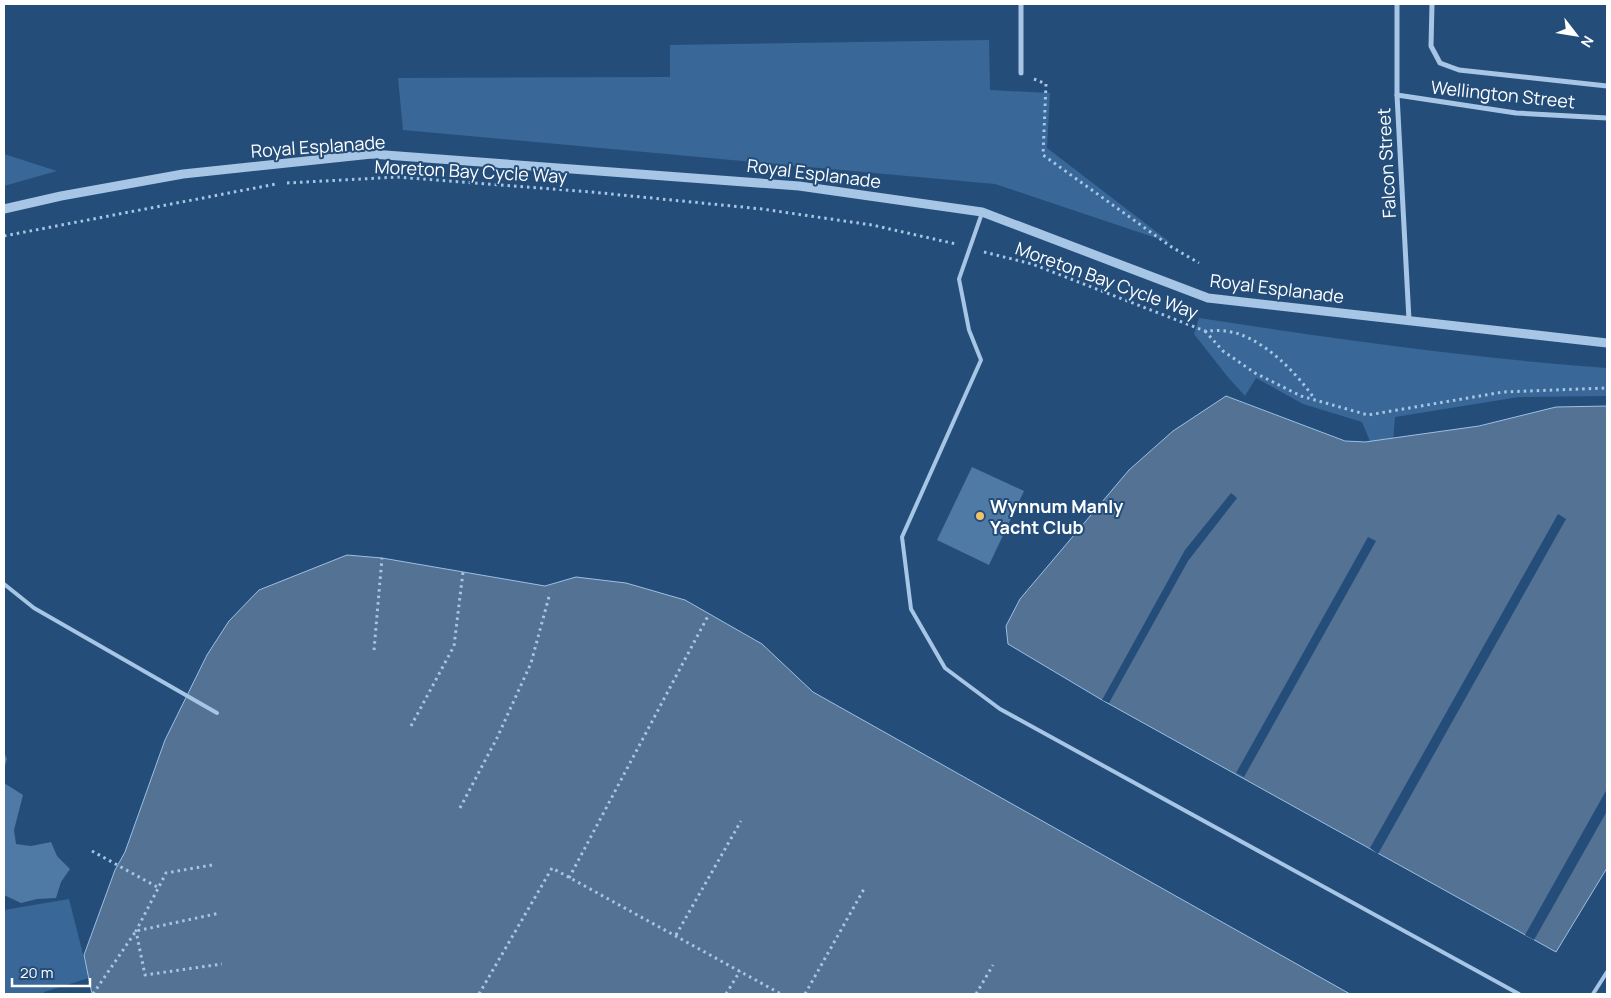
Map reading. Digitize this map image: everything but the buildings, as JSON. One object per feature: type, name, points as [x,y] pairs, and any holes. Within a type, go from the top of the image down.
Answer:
[{"type":"street","points":[[1021,4],[1021,73]]},
{"type":"street","name":"Falcon Street","points":[[1397,4],[1396,95],[1409,320]]},
{"type":"street","name":"Wellington Street","points":[[1432,4],[1431,46],[1440,63],[1459,70],[1607,86]]},
{"type":"street","name":"Wellington Street","points":[[1396,95],[1516,113],[1607,118]]},
{"type":"street","name":"Royal Esplanade","points":[[4,209],[61,196],[183,174],[372,154],[799,186],[982,212],[1208,298],[1607,343]]},
{"type":"lane","points":[[982,212],[959,279],[969,330],[981,360],[902,537],[911,609],[945,668],[1000,709],[1519,994]]},
{"type":"lane","points":[[4,584],[43,613],[216,713]]},
{"type":"lane","points":[[1593,994],[1607,972]]},
{"type":"path","points":[[1021,73],[1046,84],[1043,155],[1170,246],[1199,263]]},
{"type":"path","name":"Moreton Bay Cycle Way","points":[[4,236],[280,183],[398,177],[591,192],[762,209],[872,225],[939,239]]},
{"type":"path","name":"Moreton Bay Cycle Way","points":[[999,256],[1032,264],[1205,331],[1226,330],[1258,343],[1302,380],[1314,398]]},
{"type":"path","name":"Moreton Bay Cycle Way","points":[[1205,331],[1223,351],[1255,373],[1301,396],[1314,398]]},
{"type":"path","points":[[1314,398],[1368,415],[1503,392],[1607,388]]},
{"type":"path","points":[[374,650],[382,558]]},
{"type":"path","points":[[411,726],[454,646],[463,572]]},
{"type":"path","points":[[460,808],[497,738],[531,663],[550,593]]},
{"type":"path","points":[[568,878],[709,614]]},
{"type":"path","points":[[676,935],[741,821]]},
{"type":"path","points":[[92,851],[159,888]]},
{"type":"path","points":[[93,994],[136,931],[166,873],[212,865]]},
{"type":"path","points":[[479,994],[552,868],[781,994]]},
{"type":"path","points":[[805,994],[864,889]]},
{"type":"path","points":[[136,931],[220,913]]},
{"type":"path","points":[[136,931],[145,975],[222,964]]},
{"type":"path","points":[[976,994],[993,965]]},
{"type":"path","points":[[726,994],[740,971]]},
{"type":"shaded area","points":[[989,40],[990,90],[1050,93],[1047,148],[1171,243],[995,184],[403,130],[398,78],[670,77],[670,45]]},
{"type":"shaded area","points":[[4,154],[57,171],[4,186]]},
{"type":"shaded area","points":[[1199,318],[1403,347],[1607,368],[1607,396],[1519,397],[1395,417],[1393,443],[1372,446],[1362,422],[1303,404],[1256,378],[1245,396],[1194,334]]},
{"type":"shaded area","points":[[1226,396],[1345,441],[1365,442],[1479,426],[1556,407],[1607,406],[1607,868],[1556,952],[1102,700],[1008,644],[1006,626],[1020,599],[1129,470],[1173,431]]},
{"type":"shaded area","points":[[347,555],[382,558],[545,586],[576,577],[626,583],[685,600],[762,644],[813,692],[1350,994],[92,994],[84,955],[115,870],[125,852],[165,740],[207,655],[229,621],[259,590]]},
{"type":"shaded area","points":[[69,899],[89,978],[44,992],[44,994],[4,994],[4,910]]},
{"type":"pier","points":[[1231,493],[1237,498],[1188,561],[1109,703],[1102,700],[1185,550]]},
{"type":"pier","points":[[1558,514],[1566,519],[1378,854],[1370,848]]},
{"type":"pier","points":[[1368,537],[1376,541],[1244,777],[1236,773]]},
{"type":"pier","points":[[1607,789],[1607,811],[1534,940],[1525,935]]},
{"type":"place","name":"Wynnum Manly Yacht Club","points":[[980,516]]}]
